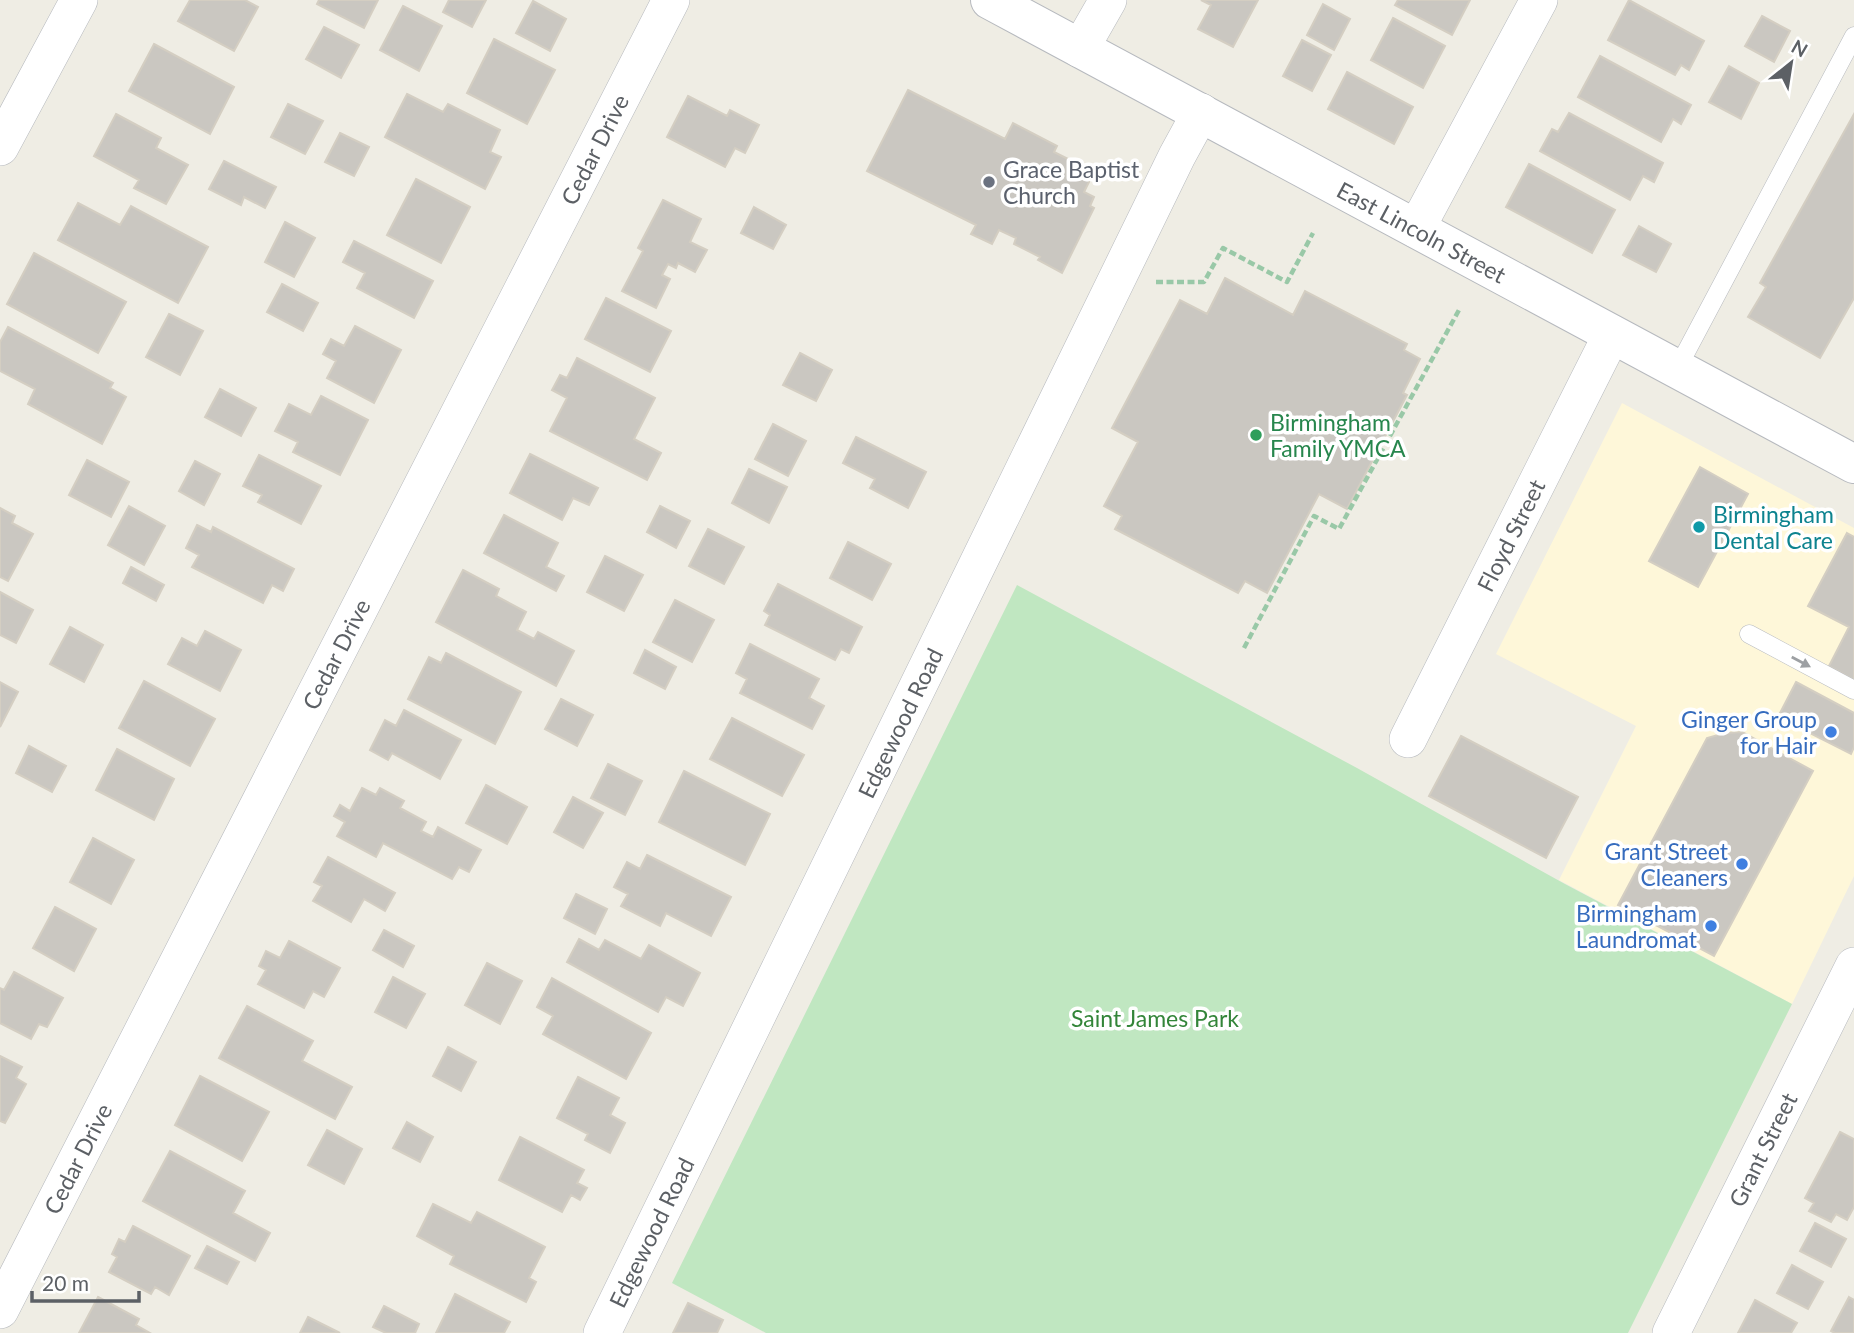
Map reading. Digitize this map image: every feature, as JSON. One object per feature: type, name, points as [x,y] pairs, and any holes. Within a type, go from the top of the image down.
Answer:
[{"type":"street","points":[[0,147],[79,0]]},
{"type":"street","name":"Cedar Drive","points":[[0,1310],[671,0]]},
{"type":"street","name":"East Lincoln Street","points":[[990,0],[1854,464]]},
{"type":"street","points":[[1080,49],[1108,0]]},
{"type":"street","points":[[1416,229],[1539,0]]},
{"type":"street","name":"Edgewood Road","points":[[601,1333],[1200,112]]},
{"type":"street","name":"Floyd Street","points":[[1408,739],[1612,334]]},
{"type":"street","name":"Grant Street","points":[[1671,1333],[1842,1018],[1854,965]]},
{"type":"lane","points":[[1677,369],[1854,36]]},
{"type":"lane","points":[[1749,634],[1854,690]]},
{"type":"path","points":[[1152,282],[1203,282],[1223,248],[1287,282],[1313,233]]},
{"type":"path","points":[[1244,648],[1314,516],[1339,529],[1459,310]]},
{"type":"shaded area","points":[[1622,403],[1854,528],[1854,876],[1792,1004],[1559,880],[1636,726],[1496,654]]},
{"type":"green space","name":"Saint James Park","points":[[1017,585],[1357,768],[1565,884],[1792,1004],[1628,1333],[766,1333],[672,1283]]},
{"type":"building","points":[[190,0],[245,0],[258,7],[234,51],[178,21]]},
{"type":"building","points":[[319,0],[378,0],[364,28],[317,4]]},
{"type":"building","points":[[449,0],[486,0],[472,27],[443,12]]},
{"type":"building","points":[[1201,0],[1258,0],[1233,47],[1198,29],[1211,5]]},
{"type":"building","points":[[1398,0],[1470,0],[1452,35],[1395,5]]},
{"type":"building","points":[[1629,0],[1704,41],[1689,70],[1681,65],[1675,75],[1608,40]]},
{"type":"building","points":[[533,1],[566,19],[550,51],[516,33]]},
{"type":"building","points":[[1323,4],[1350,19],[1334,50],[1307,35]]},
{"type":"building","points":[[403,6],[442,26],[419,71],[380,50]]},
{"type":"building","points":[[1762,16],[1790,31],[1774,62],[1745,46]]},
{"type":"building","points":[[1393,18],[1445,46],[1423,88],[1371,60]]},
{"type":"building","points":[[324,27],[359,45],[341,78],[306,59]]},
{"type":"building","points":[[494,39],[555,70],[527,124],[467,93]]},
{"type":"building","points":[[1302,40],[1331,55],[1312,91],[1283,76]]},
{"type":"building","points":[[154,44],[234,87],[210,134],[129,91]]},
{"type":"building","points":[[1600,56],[1691,105],[1681,124],[1673,119],[1661,142],[1578,97]]},
{"type":"building","points":[[1729,66],[1759,83],[1741,119],[1709,102]]},
{"type":"building","points":[[1347,72],[1413,107],[1394,144],[1328,109]]},
{"type":"building","name":"Grace Baptist Church","points":[[908,90],[1005,139],[1013,123],[1057,146],[1054,152],[1094,172],[1084,192],[1094,197],[1090,206],[1094,208],[1062,273],[1038,260],[1040,257],[1014,244],[1016,238],[999,230],[992,244],[971,234],[976,225],[867,171]]},
{"type":"building","points":[[407,94],[443,112],[448,104],[500,130],[490,152],[501,157],[485,189],[385,137]]},
{"type":"building","points":[[688,96],[727,116],[730,110],[759,125],[745,153],[735,148],[725,167],[667,137]]},
{"type":"building","points":[[288,104],[323,121],[305,154],[271,137]]},
{"type":"building","points":[[1569,113],[1663,163],[1654,182],[1643,176],[1630,200],[1540,151],[1552,129],[1558,132]]},
{"type":"building","points":[[116,114],[161,138],[156,148],[188,165],[166,204],[134,188],[139,180],[94,156]]},
{"type":"building","points":[[1854,114],[1854,298],[1820,358],[1748,317],[1766,287],[1760,283]]},
{"type":"building","points":[[340,133],[369,147],[354,176],[325,162]]},
{"type":"building","points":[[224,161],[276,187],[265,208],[244,197],[241,205],[209,189]]},
{"type":"building","points":[[1529,164],[1615,210],[1592,253],[1506,207]]},
{"type":"building","points":[[416,179],[470,207],[441,263],[387,235]]},
{"type":"building","points":[[663,200],[701,219],[690,242],[707,250],[695,272],[678,263],[676,268],[668,264],[662,275],[670,279],[656,308],[622,291],[643,251],[638,248]]},
{"type":"building","points":[[78,203],[120,225],[131,206],[208,247],[178,303],[58,240]]},
{"type":"building","points":[[754,207],[786,225],[773,249],[741,233]]},
{"type":"building","points":[[285,222],[315,238],[294,277],[265,262]]},
{"type":"building","points":[[1639,226],[1671,244],[1656,272],[1623,255]]},
{"type":"building","points":[[354,241],[433,281],[414,318],[357,288],[365,273],[343,262]]},
{"type":"building","points":[[34,253],[126,302],[98,353],[7,304]]},
{"type":"building","name":"Birmingham Family YMCA","points":[[1225,278],[1293,315],[1305,291],[1407,344],[1404,350],[1420,359],[1403,393],[1407,395],[1347,509],[1319,494],[1267,593],[1245,581],[1238,593],[1115,529],[1122,516],[1104,506],[1138,442],[1112,428],[1180,300],[1207,314]]},
{"type":"building","points":[[282,284],[318,303],[303,331],[267,312]]},
{"type":"building","points":[[606,298],[671,331],[650,372],[585,339]]},
{"type":"building","points":[[169,314],[203,331],[180,375],[146,357]]},
{"type":"building","points":[[355,326],[401,350],[374,403],[327,378],[336,361],[323,354],[331,339],[344,346]]},
{"type":"building","points":[[8,327],[113,383],[110,388],[126,397],[102,444],[28,404],[35,389],[0,371],[0,342]]},
{"type":"building","points":[[800,353],[832,370],[816,401],[783,385]]},
{"type":"building","points":[[577,358],[655,398],[634,439],[661,453],[647,480],[550,431],[567,398],[552,390],[560,375],[567,378]]},
{"type":"building","points":[[220,389],[256,408],[241,436],[205,417]]},
{"type":"building","points":[[321,396],[368,420],[340,475],[293,452],[298,442],[275,431],[289,404],[311,415]]},
{"type":"building","points":[[773,424],[806,441],[788,476],[755,459]]},
{"type":"building","points":[[856,437],[926,472],[908,508],[870,488],[875,479],[843,463]]},
{"type":"building","points":[[530,454],[598,488],[589,505],[573,498],[562,520],[510,493]]},
{"type":"building","points":[[259,455],[321,486],[301,524],[258,502],[262,495],[243,486]]},
{"type":"building","points":[[87,460],[129,482],[111,517],[69,495]]},
{"type":"building","points":[[195,461],[220,474],[204,505],[179,491]]},
{"type":"building","name":"Birmingham Dental Care","points":[[1700,467],[1748,494],[1698,587],[1649,561]]},
{"type":"building","points":[[749,469],[787,487],[769,523],[732,503]]},
{"type":"building","points":[[129,506],[165,526],[144,565],[108,545]]},
{"type":"building","points":[[660,506],[690,521],[676,548],[647,532]]},
{"type":"building","points":[[0,508],[15,516],[12,523],[33,534],[8,581],[0,577]]},
{"type":"building","points":[[504,515],[558,543],[546,567],[564,576],[556,591],[484,553]]},
{"type":"building","points":[[197,525],[211,532],[213,527],[294,569],[283,591],[272,585],[263,603],[192,567],[199,555],[186,548]]},
{"type":"building","points":[[708,529],[744,547],[724,584],[689,566]]},
{"type":"building","points":[[1847,533],[1854,537],[1854,680],[1829,666],[1849,627],[1808,606]]},
{"type":"building","points":[[848,542],[891,564],[872,600],[830,578]]},
{"type":"building","points":[[605,556],[643,575],[624,611],[587,592]]},
{"type":"building","points":[[131,567],[164,585],[156,601],[123,583]]},
{"type":"building","points":[[463,570],[499,589],[496,596],[526,612],[517,630],[534,639],[538,632],[574,651],[556,686],[436,622]]},
{"type":"building","points":[[778,584],[862,627],[849,653],[841,649],[835,660],[765,625],[770,615],[764,611]]},
{"type":"building","points":[[0,592],[33,610],[16,643],[0,635]]},
{"type":"building","points":[[675,600],[714,620],[692,662],[653,642]]},
{"type":"building","points":[[70,627],[103,645],[84,682],[50,664]]},
{"type":"building","points":[[205,631],[241,650],[220,691],[168,664],[182,638],[197,646]]},
{"type":"building","points":[[750,644],[819,679],[809,698],[824,706],[812,729],[740,693],[747,679],[736,673]]},
{"type":"building","points":[[645,650],[676,667],[665,689],[634,673]]},
{"type":"building","points":[[446,653],[521,692],[495,744],[408,699],[429,657],[441,663]]},
{"type":"building","points":[[144,681],[215,719],[190,766],[119,728]]},
{"type":"building","points":[[0,682],[18,692],[0,727]]},
{"type":"building","name":"Ginger Group for Hair","points":[[1796,682],[1854,713],[1854,747],[1851,754],[1778,717]]},
{"type":"building","points":[[561,699],[593,715],[577,746],[545,729]]},
{"type":"building","points":[[404,710],[461,740],[440,779],[392,753],[388,760],[370,750],[385,720],[396,726]]},
{"type":"building","points":[[732,718],[804,755],[782,796],[710,759]]},
{"type":"building","points":[[1742,732],[1813,771],[1714,956],[1618,905],[1707,738]]},
{"type":"building","points":[[1461,736],[1578,797],[1546,858],[1429,796]]},
{"type":"building","points":[[29,746],[66,766],[52,792],[16,773]]},
{"type":"building","points":[[117,749],[174,779],[154,820],[96,790]]},
{"type":"building","points":[[608,764],[642,781],[625,815],[591,798]]},
{"type":"building","points":[[684,771],[770,814],[745,865],[659,822]]},
{"type":"building","points":[[486,785],[527,807],[507,844],[466,823]]},
{"type":"building","points":[[362,788],[376,795],[380,788],[404,801],[400,808],[426,822],[421,831],[433,837],[438,827],[481,850],[469,872],[459,867],[452,879],[383,843],[376,857],[337,836],[345,822],[334,816],[340,805],[350,811]]},
{"type":"building","points":[[573,797],[603,813],[583,848],[554,832]]},
{"type":"building","points":[[93,838],[134,860],[111,904],[70,882]]},
{"type":"building","points":[[647,855],[731,897],[711,936],[666,913],[660,926],[621,906],[628,894],[614,887],[627,862],[640,869]]},
{"type":"building","points":[[328,857],[395,893],[385,911],[364,899],[351,922],[313,901],[322,886],[314,882]]},
{"type":"building","points":[[576,894],[607,909],[595,934],[564,918]]},
{"type":"building","points":[[55,907],[96,929],[74,971],[33,948]]},
{"type":"building","points":[[384,930],[414,946],[403,967],[373,950]]},
{"type":"building","points":[[579,939],[599,950],[605,940],[641,959],[649,945],[700,973],[683,1006],[666,997],[658,1012],[567,962]]},
{"type":"building","points":[[289,941],[340,968],[324,997],[313,991],[304,1008],[258,984],[266,970],[259,966],[266,951],[280,958]]},
{"type":"building","points":[[487,963],[522,981],[500,1024],[465,1005]]},
{"type":"building","points":[[14,972],[63,998],[47,1027],[39,1024],[31,1039],[0,1023],[0,988],[4,990]]},
{"type":"building","points":[[393,977],[425,994],[406,1028],[375,1012]]},
{"type":"building","points":[[552,978],[651,1033],[626,1079],[543,1034],[553,1016],[537,1007]]},
{"type":"building","points":[[247,1006],[313,1041],[302,1061],[352,1087],[335,1119],[219,1058]]},
{"type":"building","points":[[448,1047],[476,1062],[461,1091],[433,1076]]},
{"type":"building","points":[[0,1056],[22,1067],[16,1078],[26,1084],[5,1123],[0,1121]]},
{"type":"building","points":[[200,1076],[269,1112],[242,1161],[175,1125]]},
{"type":"building","points":[[578,1077],[619,1098],[610,1115],[625,1123],[610,1153],[585,1140],[588,1134],[557,1118]]},
{"type":"building","points":[[407,1122],[433,1137],[420,1162],[393,1148]]},
{"type":"building","points":[[327,1130],[362,1149],[344,1184],[308,1165]]},
{"type":"building","points":[[1840,1132],[1854,1139],[1854,1207],[1847,1220],[1836,1214],[1831,1222],[1809,1211],[1814,1203],[1805,1198]]},
{"type":"building","points":[[520,1137],[584,1170],[577,1183],[587,1188],[580,1200],[571,1195],[562,1212],[499,1180]]},
{"type":"building","points":[[170,1151],[245,1191],[233,1213],[270,1233],[255,1261],[143,1201]]},
{"type":"building","points":[[433,1204],[471,1223],[477,1212],[545,1247],[529,1278],[536,1282],[526,1302],[450,1264],[454,1256],[417,1236]]},
{"type":"building","points":[[1815,1223],[1846,1239],[1831,1267],[1800,1251]]},
{"type":"building","points":[[133,1226],[190,1256],[169,1295],[155,1287],[151,1294],[109,1272],[117,1257],[112,1254],[119,1239],[125,1242]]},
{"type":"building","points":[[207,1246],[239,1262],[227,1284],[195,1268]]},
{"type":"building","points":[[1792,1265],[1823,1282],[1808,1309],[1777,1293]]},
{"type":"building","points":[[455,1294],[510,1322],[504,1333],[436,1333]]},
{"type":"building","points":[[98,1297],[139,1319],[136,1325],[150,1333],[79,1333]]},
{"type":"building","points":[[1849,1297],[1854,1300],[1854,1333],[1835,1333],[1831,1331]]},
{"type":"building","points":[[1755,1300],[1797,1323],[1791,1333],[1738,1333]]},
{"type":"building","points":[[688,1303],[723,1320],[717,1333],[673,1333]]},
{"type":"building","points":[[384,1306],[419,1324],[415,1333],[386,1333],[373,1327]]},
{"type":"building","points":[[308,1317],[340,1333],[300,1333]]},
{"type":"place","name":"Grace Baptist Church","points":[[989,182]]},
{"type":"place","name":"Birmingham Family YMCA","points":[[1256,435]]},
{"type":"place","name":"Birmingham Dental Care","points":[[1699,527]]},
{"type":"place","name":"Ginger Group for Hair","points":[[1831,732]]},
{"type":"place","name":"Grant Street Cleaners","points":[[1742,864]]},
{"type":"place","name":"Birmingham Laundromat","points":[[1711,926]]}]
